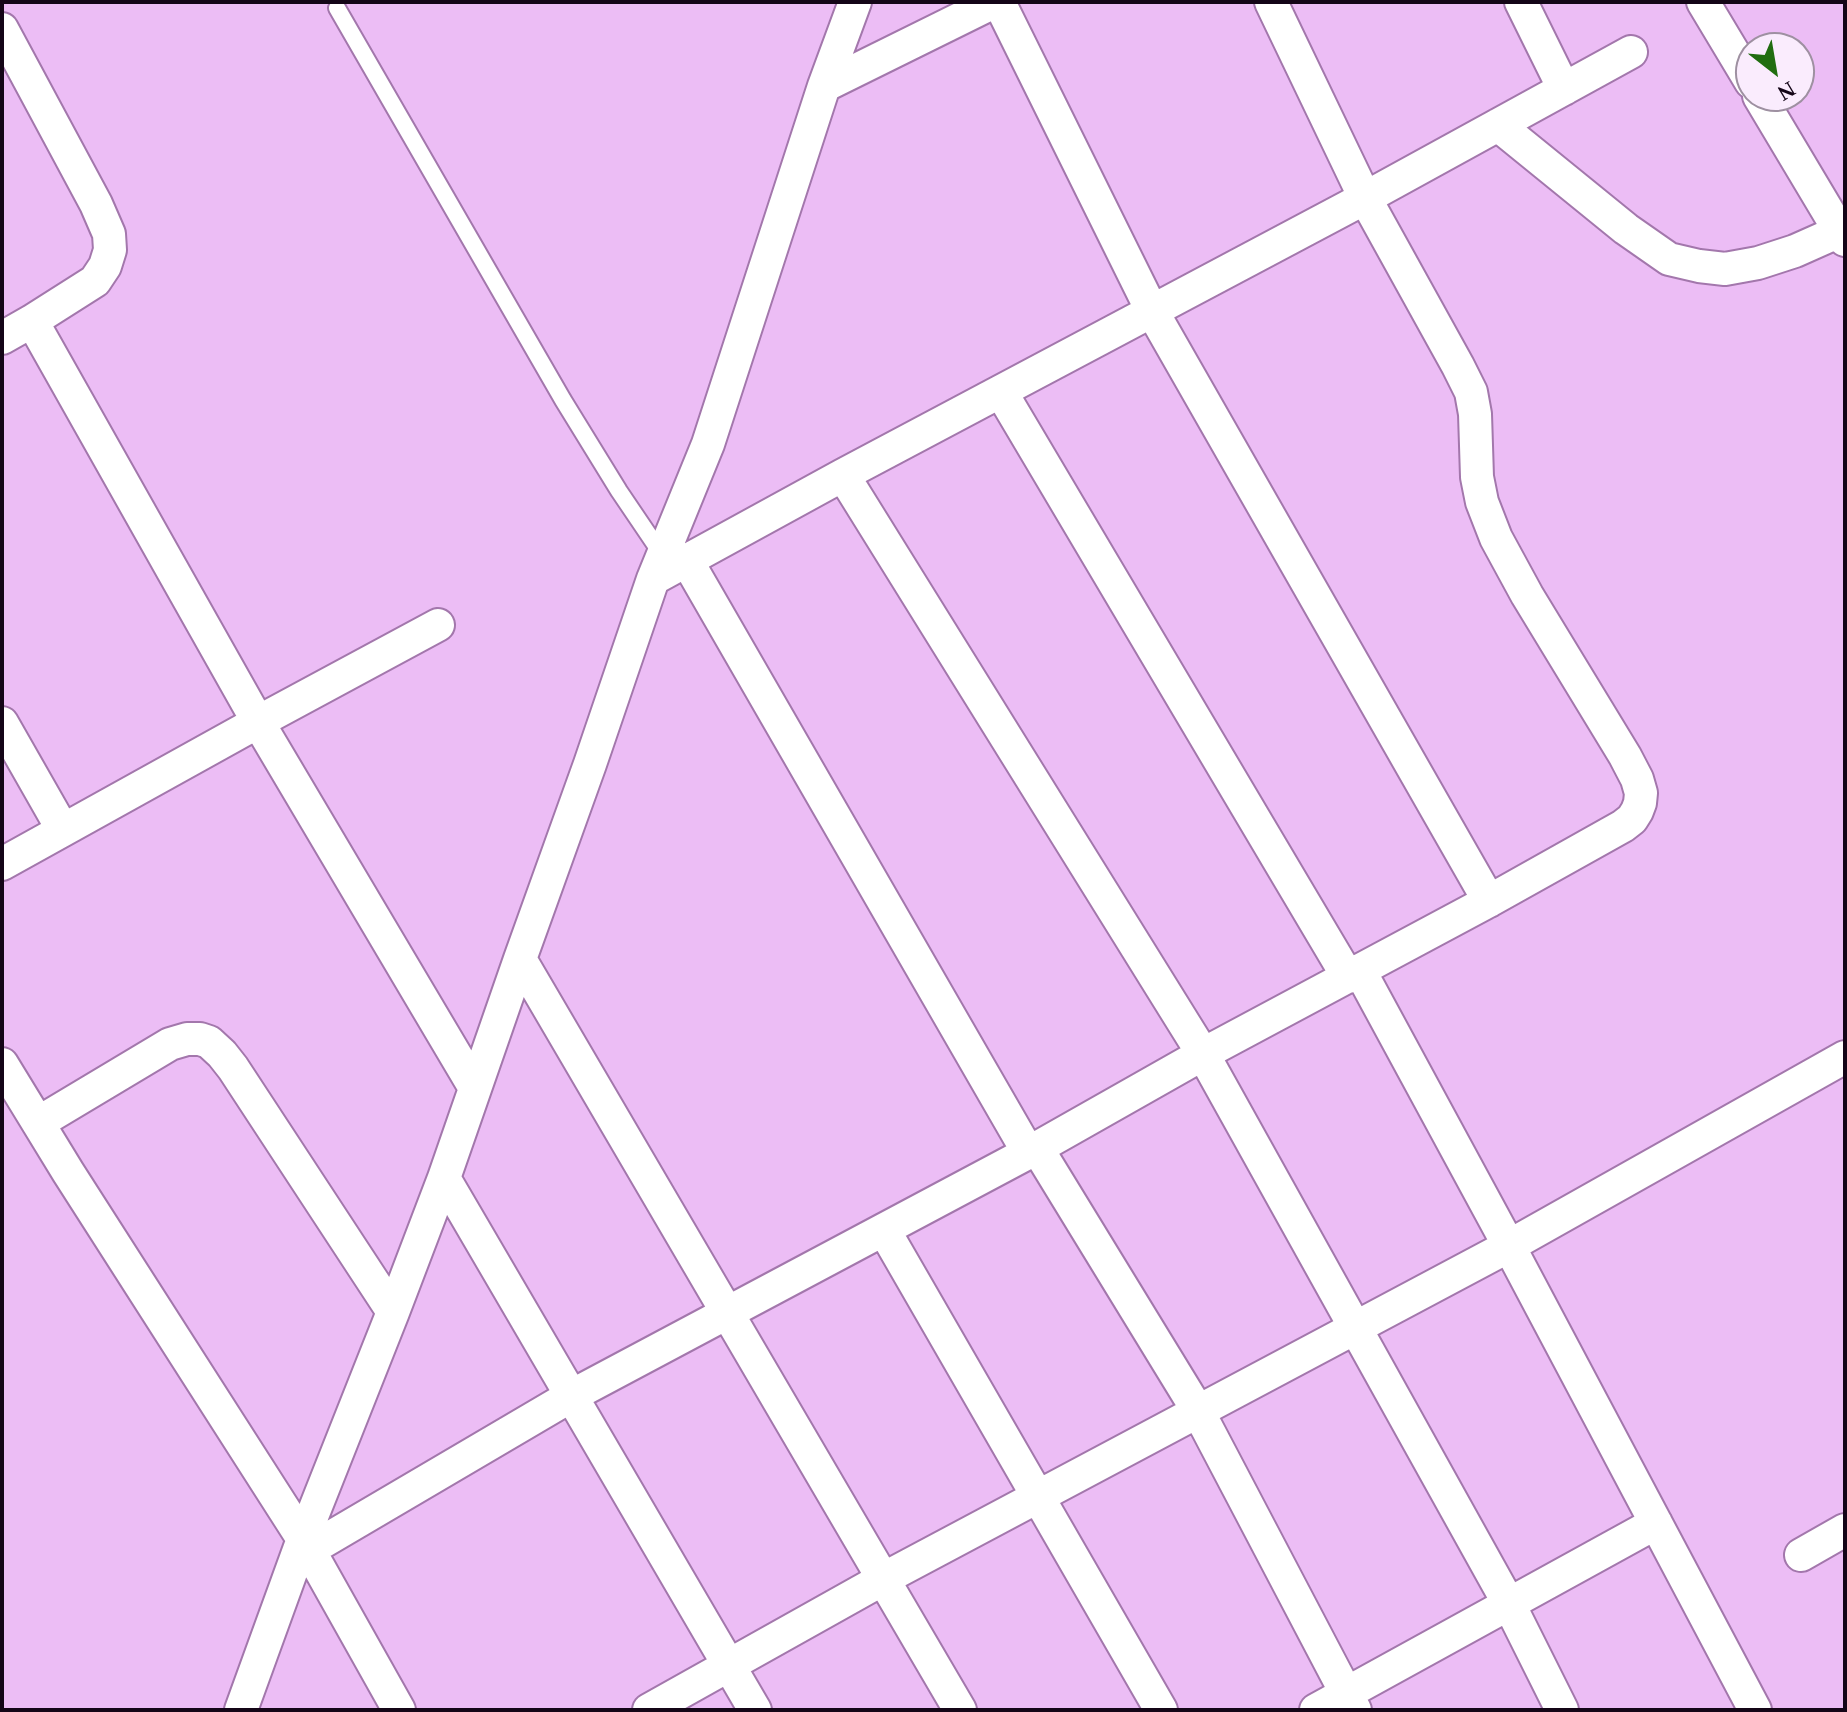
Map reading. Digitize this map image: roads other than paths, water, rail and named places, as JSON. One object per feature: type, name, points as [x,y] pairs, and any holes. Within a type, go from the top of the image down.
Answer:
[{"type":"street","points":[[241,1710],[444,1178],[590,764],[667,565],[824,86],[855,2]]},
{"type":"street","points":[[824,86],[996,2],[1152,311],[1489,901]]},
{"type":"street","points":[[306,1544],[571,1396],[884,1230],[1489,901],[1632,819],[1640,803],[1637,779],[1527,595],[1496,538],[1482,502],[1477,477],[1475,414],[1471,392],[1365,198],[1271,2]]},
{"type":"street","points":[[1521,2],[1564,89]]},
{"type":"street","points":[[1703,2],[1735,55]]},
{"type":"street","points":[[2,29],[96,204],[110,242],[105,266],[95,281],[2,338]]},
{"type":"street","points":[[667,565],[1001,392],[1631,52]]},
{"type":"street","points":[[1498,125],[1626,229],[1669,259],[1725,269],[1758,263],[1842,236],[1768,112]]},
{"type":"street","points":[[32,321],[258,722],[475,1088]]},
{"type":"street","points":[[1001,392],[1354,974],[1509,1246],[1755,1710]]},
{"type":"street","points":[[843,475],[1203,1054],[1509,1604],[1562,1710]]},
{"type":"street","points":[[667,565],[1198,1411],[1350,1702]]},
{"type":"street","points":[[2,864],[438,625]]},
{"type":"street","points":[[2,723],[63,830]]},
{"type":"street","points":[[520,959],[960,1710]]},
{"type":"street","points":[[38,1123],[170,1044],[187,1039],[209,1042],[233,1068],[393,1312]]},
{"type":"street","points":[[649,1710],[883,1579],[1509,1246],[1845,1057]]},
{"type":"street","points":[[2,1064],[306,1544],[399,1710]]},
{"type":"street","points":[[444,1178],[755,1710]]},
{"type":"street","points":[[884,1230],[1161,1710]]},
{"type":"street","points":[[1316,1710],[1350,1702],[1509,1604],[1656,1523]]},
{"type":"street","points":[[1801,1555],[1845,1530]]},
{"type":"lane","points":[[337,8],[563,400],[667,565]]}]
